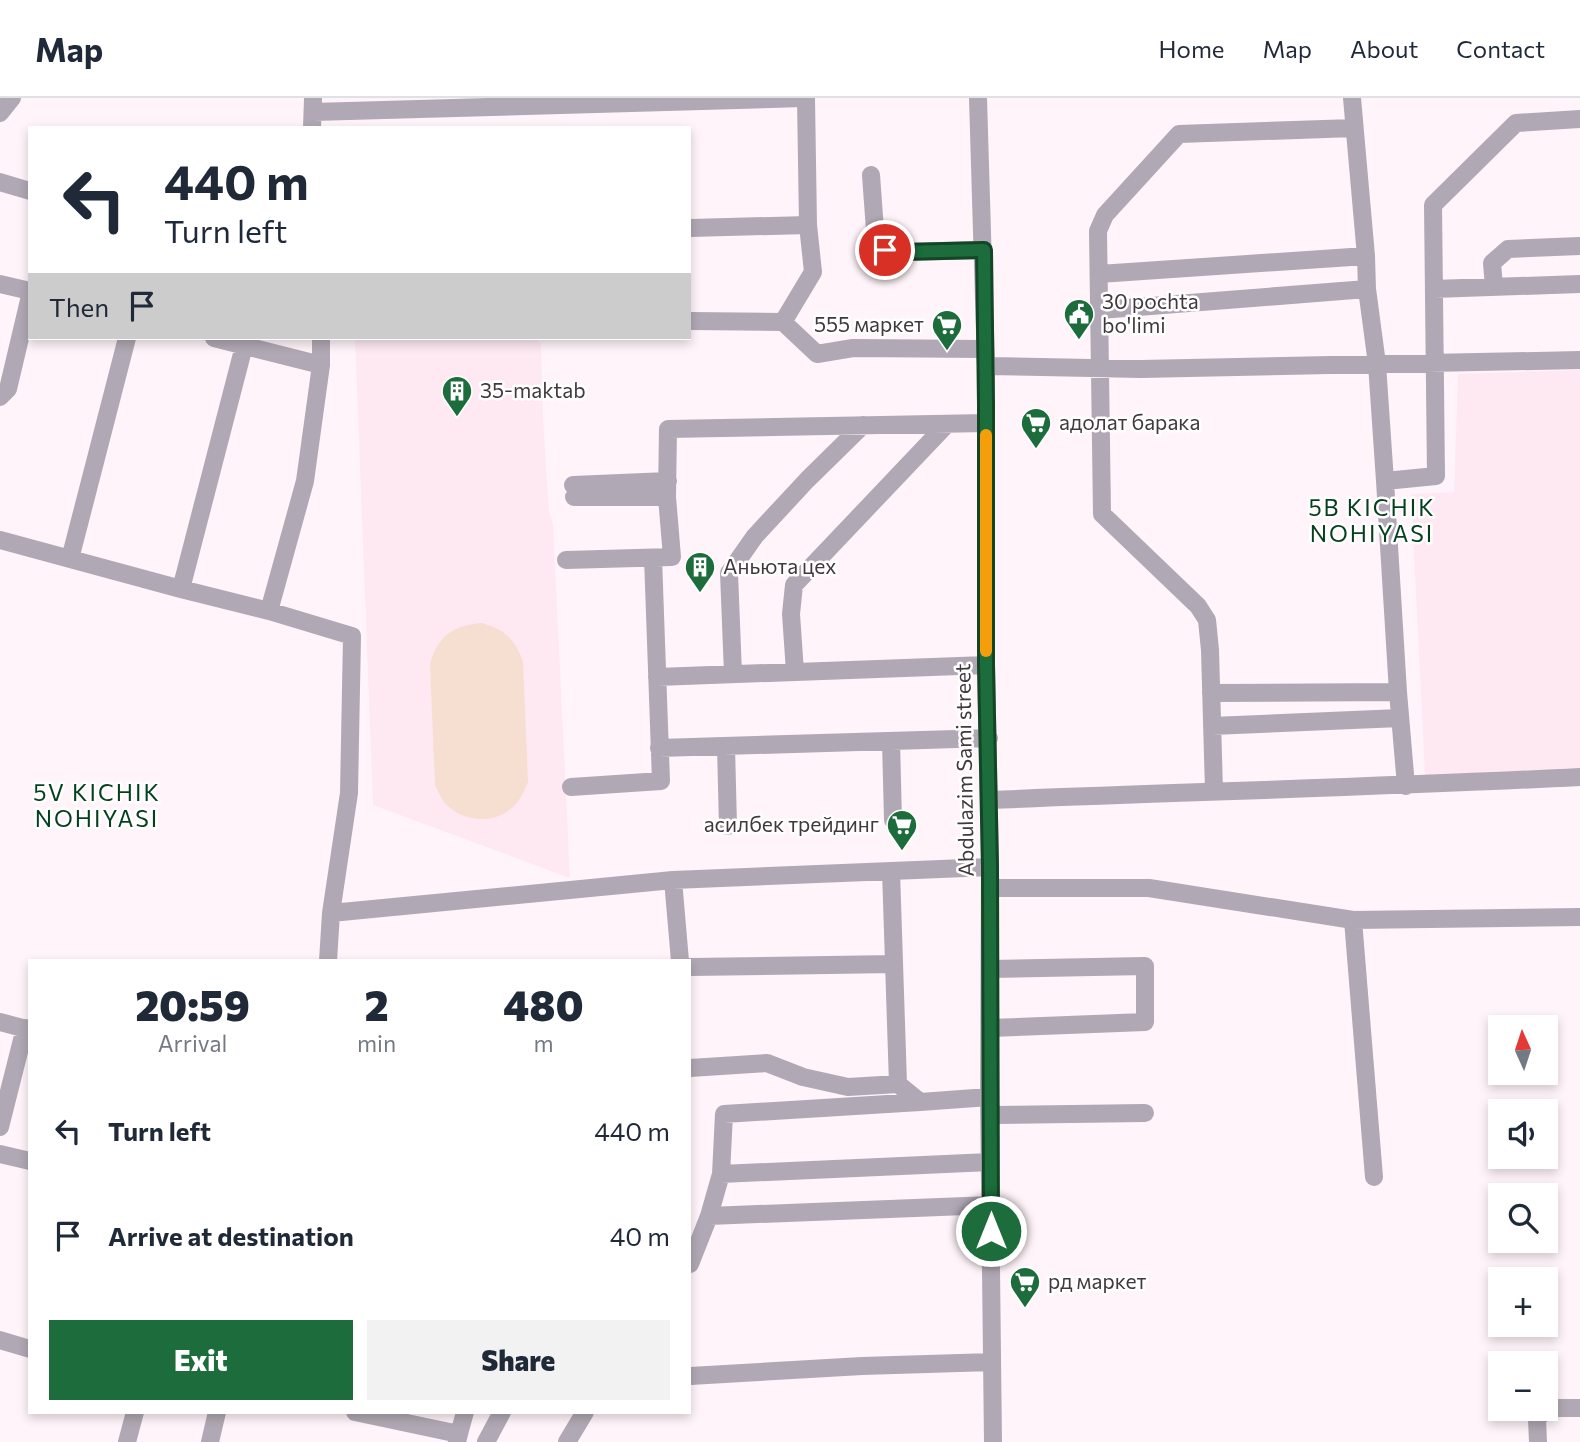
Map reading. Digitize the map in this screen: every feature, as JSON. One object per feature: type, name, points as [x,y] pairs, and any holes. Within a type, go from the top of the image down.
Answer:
[{"type":"street","points":[[0,113],[12,98]]},
{"type":"street","points":[[313,113],[805,98],[808,225],[813,272],[783,322]]},
{"type":"street","name":"Abdulazim Sami street","points":[[978,98],[984,250],[986,423],[993,1442]]},
{"type":"street","points":[[1352,98],[1367,289],[1377,364],[1406,786]]},
{"type":"street","points":[[1384,481],[1436,476],[1433,205],[1516,122],[1580,119]]},
{"type":"street","points":[[1214,790],[1208,620],[1198,606],[1102,514],[1098,231],[1105,215],[1179,134],[1354,128]]},
{"type":"street","points":[[871,175],[877,244],[885,250],[984,250]]},
{"type":"street","points":[[0,182],[28,190]]},
{"type":"street","points":[[691,228],[808,225]]},
{"type":"street","points":[[1493,287],[1492,263],[1508,249],[1580,247]]},
{"type":"street","points":[[1099,274],[1366,256]]},
{"type":"street","points":[[0,284],[28,293]]},
{"type":"street","points":[[1434,289],[1580,284]]},
{"type":"street","points":[[1100,310],[1367,289]]},
{"type":"street","points":[[0,397],[8,389],[28,303]]},
{"type":"street","points":[[691,321],[783,322],[817,354],[853,348],[1141,369],[1580,360]]},
{"type":"street","points":[[70,559],[126,340]]},
{"type":"street","points":[[222,340],[321,365]]},
{"type":"street","points":[[269,611],[305,481],[321,365],[321,340]]},
{"type":"street","points":[[181,589],[244,346]]},
{"type":"street","points":[[566,560],[672,557],[668,429],[986,423]]},
{"type":"street","points":[[795,672],[791,614],[794,586],[947,424]]},
{"type":"street","points":[[733,674],[729,573],[755,536],[863,425]]},
{"type":"street","points":[[574,491],[668,489]]},
{"type":"street","points":[[0,540],[269,611],[352,636],[349,793],[331,913],[328,959]]},
{"type":"street","points":[[571,786],[661,781],[653,558]]},
{"type":"street","points":[[656,677],[986,665]]},
{"type":"street","points":[[1211,693],[1398,692]]},
{"type":"street","points":[[1212,726],[1400,718]]},
{"type":"street","points":[[659,748],[989,738]]},
{"type":"street","points":[[891,741],[893,820]]},
{"type":"street","points":[[726,746],[728,826]]},
{"type":"street","points":[[990,800],[1214,790],[1406,786],[1580,777]]},
{"type":"street","points":[[331,913],[673,880],[990,867]]},
{"type":"street","points":[[891,871],[898,1084]]},
{"type":"street","points":[[673,880],[680,959]]},
{"type":"street","points":[[990,888],[1149,888],[1353,920],[1580,917]]},
{"type":"street","points":[[1353,920],[1374,1177]]},
{"type":"street","points":[[691,967],[894,964]]},
{"type":"street","points":[[990,969],[1145,966],[1145,1022],[990,1028]]},
{"type":"street","points":[[0,1022],[27,1029],[0,1127]]},
{"type":"street","points":[[691,1068],[767,1063],[803,1077],[848,1087],[898,1084],[919,1102]]},
{"type":"street","points":[[691,1261],[709,1216],[721,1174],[724,1114],[919,1102],[1145,1113]]},
{"type":"street","points":[[0,1154],[28,1161]]},
{"type":"street","points":[[721,1174],[990,1162]]},
{"type":"street","points":[[709,1216],[990,1205]]},
{"type":"street","points":[[0,1340],[28,1348]]},
{"type":"street","points":[[691,1376],[992,1362]]},
{"type":"street","points":[[1538,1442],[1537,1419],[1548,1408],[1580,1408]]},
{"type":"street","points":[[127,1442],[134,1414]]},
{"type":"street","points":[[210,1442],[217,1414]]},
{"type":"street","points":[[363,1414],[458,1438],[464,1414]]},
{"type":"street","points":[[486,1442],[501,1414]]},
{"type":"street","points":[[567,1442],[584,1414]]},
{"type":"shaded area","points":[[355,340],[538,340],[541,344],[549,512],[553,523],[570,878],[373,805]]},
{"type":"shaded area","points":[[1580,370],[1580,770],[1425,775],[1411,494],[1454,492],[1458,374]]},
{"type":"shaded area","points":[[482,623],[508,636],[523,661],[528,782],[519,801],[506,812],[497,817],[477,819],[450,808],[435,785],[430,664],[437,646],[448,634],[463,626]]},
{"type":"slow traffic","points":[[986,435],[986,651]]},
{"type":"place","name":"30 pochta bo'limi","points":[[1079,341]]},
{"type":"place","name":"555 маркет","points":[[947,352]]},
{"type":"place","name":"35-maktab","points":[[457,418]]},
{"type":"place","name":"адолат барака","points":[[1036,450]]},
{"type":"place","name":"Аньюта цех","points":[[700,594]]},
{"type":"place","name":"асилбек трейдинг","points":[[902,852]]},
{"type":"place","name":"рд маркет","points":[[1025,1309]]},
{"type":"district","name":"5B KICHIK NOHIYASI","points":[[1372,521]]},
{"type":"district","name":"5V KICHIK NOHIYASI","points":[[97,806]]},
{"type":"route","points":[[885,250],[984,250],[991,1231]]}]
